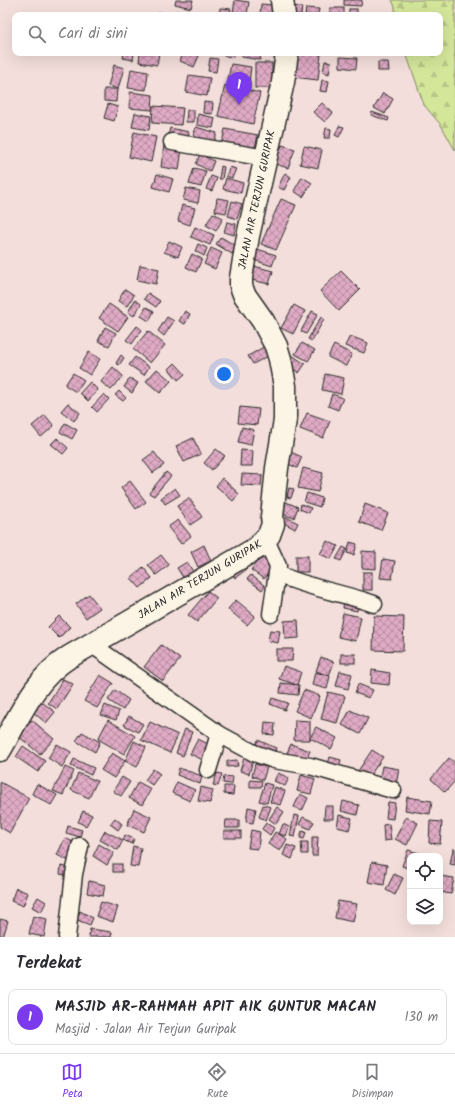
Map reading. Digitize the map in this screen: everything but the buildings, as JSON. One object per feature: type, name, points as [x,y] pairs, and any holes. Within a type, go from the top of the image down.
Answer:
[{"type":"street","points":[[282,0],[284,12]]},
{"type":"street","name":"JALAN AIR TERJUN GURIPAK","points":[[0,750],[32,694],[44,677],[60,663],[257,548],[266,540],[272,530],[277,468],[285,420],[285,386],[276,346],[263,321],[244,294],[240,282],[248,236],[283,82],[287,56]]},
{"type":"street","points":[[172,142],[266,158]]},
{"type":"street","points":[[266,540],[278,566],[271,614]]},
{"type":"street","points":[[278,574],[353,596],[374,604]]},
{"type":"street","points":[[91,644],[219,734],[264,757],[310,766],[393,790]]},
{"type":"street","points":[[208,770],[219,734]]},
{"type":"street","points":[[67,937],[74,874],[80,846]]},
{"type":"green space","points":[[392,0],[455,0],[455,150],[441,125],[424,105],[407,56],[443,56],[443,12],[395,12],[395,7]]},
{"type":"place","name":"MASJID AR-RAHMAH APIT AIK GUNTUR MACAN","points":[[239,105]]}]
